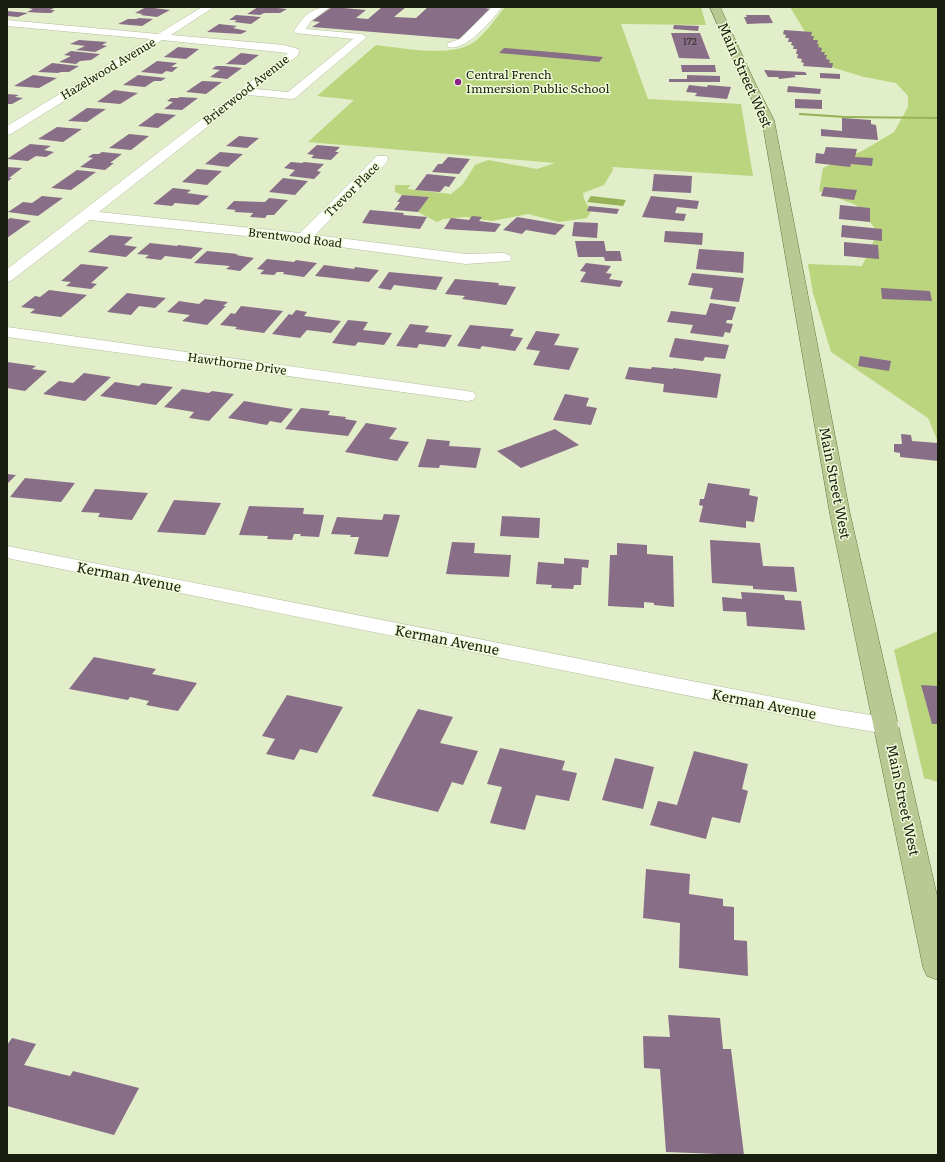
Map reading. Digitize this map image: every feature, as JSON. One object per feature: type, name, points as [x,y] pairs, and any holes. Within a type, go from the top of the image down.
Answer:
[{"type":"main road","name":"Main Street West","points":[[715,7],[750,85],[768,120],[840,514],[938,967]]},
{"type":"street","name":"Hazelwood Avenue","points":[[7,131],[209,7]]},
{"type":"street","points":[[246,91],[291,96],[362,38],[299,31],[307,19],[325,7]]},
{"type":"street","points":[[452,45],[464,41],[496,7]]},
{"type":"street","name":"Brierwood Avenue","points":[[7,23],[294,50],[292,56],[7,277]]},
{"type":"street","points":[[294,50],[314,32]]},
{"type":"street","name":"Trevor Place","points":[[304,238],[382,159]]},
{"type":"street","name":"Brentwood Road","points":[[87,215],[304,238],[466,259],[504,258]]},
{"type":"street","name":"Hawthorne Drive","points":[[7,332],[467,396]]},
{"type":"street","name":"Kerman Avenue","points":[[7,552],[839,718],[887,726]]},
{"type":"shaded area","name":"Central French Immersion Public School","points":[[505,7],[701,7],[706,25],[621,24],[648,99],[741,104],[753,176],[612,167],[613,170],[604,185],[583,193],[584,199],[591,211],[587,218],[559,222],[528,214],[492,221],[465,217],[444,219],[437,222],[418,212],[428,197],[402,195],[395,192],[395,185],[411,185],[407,189],[451,194],[463,184],[475,165],[488,160],[537,169],[555,163],[308,142],[354,100],[317,96],[376,45],[426,51],[453,50],[465,47],[482,35]]},
{"type":"shaded area","points":[[790,7],[938,7],[938,442],[928,418],[831,352],[813,293],[808,264],[862,266],[878,232],[856,205],[819,191],[823,168],[864,150],[894,132],[908,107],[908,96],[896,83],[864,77],[825,65]]},
{"type":"shaded area","points":[[591,196],[626,200],[623,206],[587,202]]},
{"type":"shaded area","points":[[938,631],[938,782],[924,778],[894,650]]},
{"type":"building","points":[[22,7],[56,7],[50,10],[55,10],[51,13],[43,13],[27,12],[33,9]]},
{"type":"building","points":[[146,7],[170,10],[157,17],[135,13]]},
{"type":"building","points":[[258,7],[287,9],[280,13],[264,13],[260,15],[247,14]]},
{"type":"building","points":[[332,7],[366,10],[356,18],[368,19],[382,7],[406,7],[394,17],[416,18],[428,7],[478,7],[491,9],[459,39],[312,27],[320,22],[312,21]]},
{"type":"building","points":[[7,11],[28,13],[18,17],[7,16]]},
{"type":"building","points":[[236,15],[261,17],[251,24],[234,22],[237,20],[229,20]]},
{"type":"building","points":[[746,15],[769,15],[773,23],[747,24],[744,17],[747,17]]},
{"type":"building","points":[[128,19],[153,19],[142,26],[118,24]]},
{"type":"building","points":[[219,24],[237,26],[233,28],[247,31],[241,34],[207,32]]},
{"type":"building","points":[[674,25],[699,26],[698,31],[673,29]]},
{"type":"building","points":[[784,30],[812,32],[811,36],[814,36],[813,40],[818,40],[818,47],[822,48],[821,52],[825,52],[824,55],[827,55],[826,59],[830,60],[829,63],[833,63],[832,68],[803,66],[804,63],[801,62],[802,59],[797,58],[797,49],[793,49],[794,46],[791,45],[792,42],[788,42],[789,38],[785,38],[786,35],[783,34]]},
{"type":"building","points":[[671,33],[700,33],[710,59],[679,58]]},
{"type":"building","points":[[79,40],[107,42],[102,45],[107,46],[95,52],[76,50],[85,46],[70,44]]},
{"type":"building","points":[[178,47],[199,49],[186,59],[164,57]]},
{"type":"building","points":[[504,48],[603,57],[599,62],[499,53]]},
{"type":"building","points":[[71,51],[100,54],[91,60],[80,61],[76,64],[59,62],[71,56],[64,55]]},
{"type":"building","points":[[241,53],[259,55],[245,65],[226,64]]},
{"type":"building","points":[[157,61],[177,63],[171,67],[178,67],[172,72],[166,71],[162,74],[141,72]]},
{"type":"building","points":[[52,63],[79,66],[69,72],[38,72]]},
{"type":"building","points":[[681,65],[715,65],[716,72],[682,72]]},
{"type":"building","points":[[216,66],[242,68],[227,79],[210,77],[220,70],[212,69]]},
{"type":"building","points":[[764,70],[805,72],[807,75],[794,75],[796,77],[779,79],[778,77],[768,77]]},
{"type":"building","points":[[820,73],[840,74],[840,79],[820,78]]},
{"type":"building","points":[[33,75],[57,78],[39,88],[14,86]]},
{"type":"building","points":[[138,75],[166,78],[161,81],[154,81],[145,87],[123,85]]},
{"type":"building","points":[[687,75],[720,76],[720,82],[669,82],[669,79],[687,79]]},
{"type":"building","points":[[202,81],[222,82],[206,94],[186,92]]},
{"type":"building","points":[[689,85],[731,87],[727,99],[695,96],[697,93],[686,92]]},
{"type":"building","points":[[788,86],[821,89],[820,94],[787,92]]},
{"type":"building","points":[[114,90],[138,93],[120,104],[97,102]]},
{"type":"building","points":[[7,94],[19,95],[15,97],[23,98],[12,104],[7,104]]},
{"type":"building","points":[[171,98],[198,98],[182,110],[164,109],[173,102],[167,101]]},
{"type":"building","points":[[795,99],[822,100],[822,109],[795,108]]},
{"type":"building","points":[[87,108],[106,109],[87,122],[68,121]]},
{"type":"building","points":[[156,113],[176,115],[158,128],[138,126]]},
{"type":"building","points":[[842,118],[871,120],[871,124],[876,125],[878,140],[821,136],[821,129],[842,131]]},
{"type":"building","points":[[57,127],[82,129],[63,142],[38,139]]},
{"type":"building","points":[[129,134],[149,136],[131,150],[109,148]]},
{"type":"building","points":[[239,136],[259,138],[247,148],[226,146]]},
{"type":"building","points":[[30,144],[51,146],[44,150],[54,152],[46,157],[36,156],[28,161],[7,159]]},
{"type":"building","points":[[317,145],[340,147],[335,152],[339,152],[331,160],[311,158],[314,155],[307,154]]},
{"type":"building","points":[[826,147],[857,149],[855,157],[873,158],[872,166],[851,164],[850,167],[815,163],[816,153],[824,154]]},
{"type":"building","points":[[102,152],[122,154],[110,163],[114,163],[105,170],[80,167],[93,158],[88,157]]},
{"type":"building","points":[[220,152],[243,154],[228,167],[205,164]]},
{"type":"building","points":[[448,157],[470,159],[459,174],[432,172],[438,164],[442,164]]},
{"type":"building","points":[[291,162],[324,164],[317,171],[321,172],[314,179],[289,176],[295,170],[284,168]]},
{"type":"building","points":[[7,167],[22,168],[9,178],[12,178],[7,182]]},
{"type":"building","points":[[197,169],[222,171],[207,185],[182,182]]},
{"type":"building","points":[[77,170],[96,172],[71,190],[51,188]]},
{"type":"building","points":[[427,174],[456,177],[449,187],[445,186],[440,192],[415,190]]},
{"type":"building","points":[[654,174],[692,176],[691,193],[652,191]]},
{"type":"building","points":[[283,178],[308,181],[295,195],[269,192]]},
{"type":"building","points":[[824,187],[857,190],[854,200],[821,196]]},
{"type":"building","points":[[173,188],[191,190],[187,193],[209,196],[198,205],[175,203],[172,206],[153,204]]},
{"type":"building","points":[[402,195],[429,197],[418,212],[394,210],[400,202],[397,202]]},
{"type":"building","points":[[42,196],[63,198],[38,216],[8,212],[23,202],[32,203]]},
{"type":"building","points":[[651,196],[699,201],[697,209],[677,207],[675,213],[686,214],[684,221],[642,217]]},
{"type":"building","points":[[269,198],[288,200],[274,215],[267,215],[265,218],[250,217],[253,213],[234,212],[236,210],[226,209],[234,201],[265,202]]},
{"type":"building","points":[[840,205],[870,208],[870,222],[839,219]]},
{"type":"building","points":[[589,206],[619,209],[617,214],[587,211]]},
{"type":"building","points":[[370,210],[427,217],[420,229],[362,223]]},
{"type":"building","points":[[472,216],[482,217],[479,221],[501,224],[495,232],[444,229],[451,218],[469,220]]},
{"type":"building","points":[[517,217],[565,225],[555,235],[526,230],[522,234],[503,230]]},
{"type":"building","points":[[10,218],[31,221],[7,238],[7,220]]},
{"type":"building","points":[[574,222],[598,223],[597,238],[572,236]]},
{"type":"building","points":[[842,225],[882,229],[882,241],[841,237]]},
{"type":"building","points":[[665,231],[703,233],[702,245],[664,242]]},
{"type":"building","points":[[110,235],[133,237],[124,245],[137,247],[126,257],[88,252]]},
{"type":"building","points":[[575,241],[604,241],[606,251],[620,251],[622,261],[605,261],[604,257],[578,257]]},
{"type":"building","points":[[844,242],[878,245],[879,259],[844,256]]},
{"type":"building","points":[[150,243],[203,248],[191,259],[165,256],[161,260],[145,258],[149,255],[137,254]]},
{"type":"building","points":[[699,249],[744,252],[743,273],[696,269]]},
{"type":"building","points":[[207,251],[238,254],[236,255],[254,258],[240,271],[226,269],[230,266],[194,263]]},
{"type":"building","points":[[267,259],[294,262],[296,260],[317,263],[304,277],[283,274],[284,272],[277,272],[274,275],[260,274],[264,270],[257,269]]},
{"type":"building","points":[[586,263],[611,266],[606,273],[612,274],[609,279],[623,281],[620,287],[580,282],[586,272],[580,271]]},
{"type":"building","points":[[81,264],[109,267],[91,283],[97,284],[91,289],[66,286],[71,282],[61,281]]},
{"type":"building","points":[[324,265],[354,269],[355,267],[379,270],[369,282],[315,276]]},
{"type":"building","points":[[389,272],[443,277],[436,290],[394,285],[391,290],[378,288]]},
{"type":"building","points":[[692,273],[744,278],[739,302],[710,299],[713,288],[688,285]]},
{"type":"building","points":[[455,279],[499,283],[498,285],[516,287],[506,305],[462,299],[465,296],[445,294]]},
{"type":"building","points":[[881,288],[930,291],[932,301],[882,299]]},
{"type":"building","points":[[49,290],[87,295],[61,317],[30,313],[35,309],[21,307],[35,296],[40,297]]},
{"type":"building","points":[[127,293],[166,298],[155,308],[139,306],[131,315],[107,312]]},
{"type":"building","points":[[205,299],[228,302],[223,306],[226,306],[207,325],[182,321],[190,315],[167,312],[179,301],[199,304]]},
{"type":"building","points":[[710,303],[736,307],[732,320],[727,320],[726,323],[733,324],[730,333],[725,332],[723,337],[690,333],[693,325],[667,322],[671,311],[706,315]]},
{"type":"building","points":[[241,306],[283,311],[264,333],[235,329],[237,327],[220,325],[231,313],[235,314]]},
{"type":"building","points":[[296,310],[307,312],[304,316],[341,321],[331,333],[307,330],[300,338],[272,334],[289,314],[292,315]]},
{"type":"building","points":[[348,320],[368,322],[363,330],[392,333],[384,345],[358,342],[355,346],[332,343]]},
{"type":"building","points":[[410,324],[429,326],[425,332],[452,335],[445,347],[419,344],[417,348],[396,346]]},
{"type":"building","points":[[470,325],[514,329],[510,336],[523,338],[515,351],[482,346],[480,349],[457,346]]},
{"type":"building","points":[[536,331],[560,334],[554,345],[579,348],[569,370],[533,365],[540,351],[526,349]]},
{"type":"building","points":[[675,338],[729,345],[725,359],[705,357],[703,361],[669,357]]},
{"type":"building","points":[[860,356],[891,361],[889,371],[858,366]]},
{"type":"building","points":[[7,362],[36,366],[32,369],[47,371],[25,391],[7,388]]},
{"type":"building","points":[[629,367],[651,369],[652,367],[673,368],[721,374],[717,398],[663,392],[664,384],[625,379]]},
{"type":"building","points":[[84,373],[111,377],[85,401],[43,394],[59,381],[73,383]]},
{"type":"building","points":[[115,382],[139,386],[142,383],[173,387],[156,405],[100,396]]},
{"type":"building","points":[[182,389],[209,393],[212,391],[234,394],[209,421],[189,418],[194,412],[164,407]]},
{"type":"building","points":[[565,394],[589,398],[586,406],[597,408],[591,425],[553,420]]},
{"type":"building","points":[[244,401],[293,409],[281,423],[270,421],[267,425],[228,418]]},
{"type":"building","points":[[301,408],[330,411],[328,415],[346,417],[345,419],[357,421],[348,436],[285,429]]},
{"type":"building","points":[[366,423],[397,428],[389,439],[409,442],[397,461],[345,452]]},
{"type":"building","points":[[555,429],[579,445],[521,468],[497,451]]},
{"type":"building","points":[[901,434],[911,435],[912,441],[938,443],[938,461],[900,457],[900,453],[894,452],[894,444],[902,444]]},
{"type":"building","points":[[427,439],[450,441],[449,446],[481,448],[476,468],[440,465],[439,468],[418,467]]},
{"type":"building","points":[[7,474],[16,475],[7,484]]},
{"type":"building","points":[[25,478],[75,483],[61,502],[10,497]]},
{"type":"building","points":[[708,483],[750,489],[749,495],[758,497],[754,522],[746,521],[746,528],[699,522],[703,506],[699,505],[700,499],[704,499]]},
{"type":"building","points":[[95,489],[148,493],[132,520],[98,517],[100,513],[81,512]]},
{"type":"building","points":[[174,500],[221,503],[205,535],[157,532]]},
{"type":"building","points":[[249,506],[304,508],[303,514],[324,515],[319,537],[300,536],[301,534],[294,534],[292,540],[267,539],[268,536],[239,535]]},
{"type":"building","points":[[384,514],[400,515],[388,557],[354,554],[359,537],[331,534],[337,517],[382,520]]},
{"type":"building","points":[[502,516],[540,518],[539,538],[500,536]]},
{"type":"building","points":[[710,540],[760,543],[763,566],[794,567],[797,592],[753,589],[753,586],[712,583]]},
{"type":"building","points":[[452,542],[475,543],[474,553],[511,555],[509,577],[446,574]]},
{"type":"building","points":[[617,543],[647,545],[647,554],[673,556],[674,607],[654,605],[654,603],[644,602],[644,608],[608,606],[610,555],[617,555]]},
{"type":"building","points":[[564,558],[589,560],[588,568],[582,567],[581,585],[574,585],[573,589],[551,588],[552,585],[536,584],[538,562],[564,564]]},
{"type":"building","points":[[741,592],[784,595],[785,600],[801,601],[805,630],[747,626],[746,612],[723,611],[722,597],[742,599]]},
{"type":"building","points":[[94,657],[156,669],[152,674],[197,683],[178,711],[146,705],[149,701],[130,697],[128,700],[69,689]]},
{"type":"building","points":[[921,685],[938,686],[938,724],[932,724]]},
{"type":"building","points":[[287,695],[343,707],[317,753],[300,749],[294,760],[266,754],[275,739],[262,736]]},
{"type":"building","points":[[418,709],[453,717],[440,743],[478,751],[463,785],[452,782],[438,812],[372,796]]},
{"type":"building","points":[[500,748],[565,761],[562,770],[577,773],[569,801],[536,795],[525,830],[490,823],[502,787],[487,784]]},
{"type":"building","points":[[694,751],[748,764],[742,789],[748,791],[740,823],[712,817],[706,839],[650,825],[658,801],[677,805]]},
{"type":"building","points":[[615,758],[654,767],[643,809],[602,800]]},
{"type":"building","points":[[646,869],[690,874],[689,894],[723,899],[723,906],[734,907],[734,940],[747,941],[748,976],[679,968],[680,923],[643,918]]},
{"type":"building","points":[[668,1015],[720,1018],[723,1049],[731,1049],[744,1155],[666,1152],[660,1069],[644,1068],[643,1036],[670,1037]]},
{"type":"building","points":[[12,1038],[36,1044],[24,1065],[70,1076],[73,1071],[139,1088],[114,1135],[7,1106],[7,1045]]},
{"type":"waterway","points":[[801,114],[845,117],[938,118]]},
{"type":"place","name":"Central French Immersion Public School","points":[[458,82]]}]
